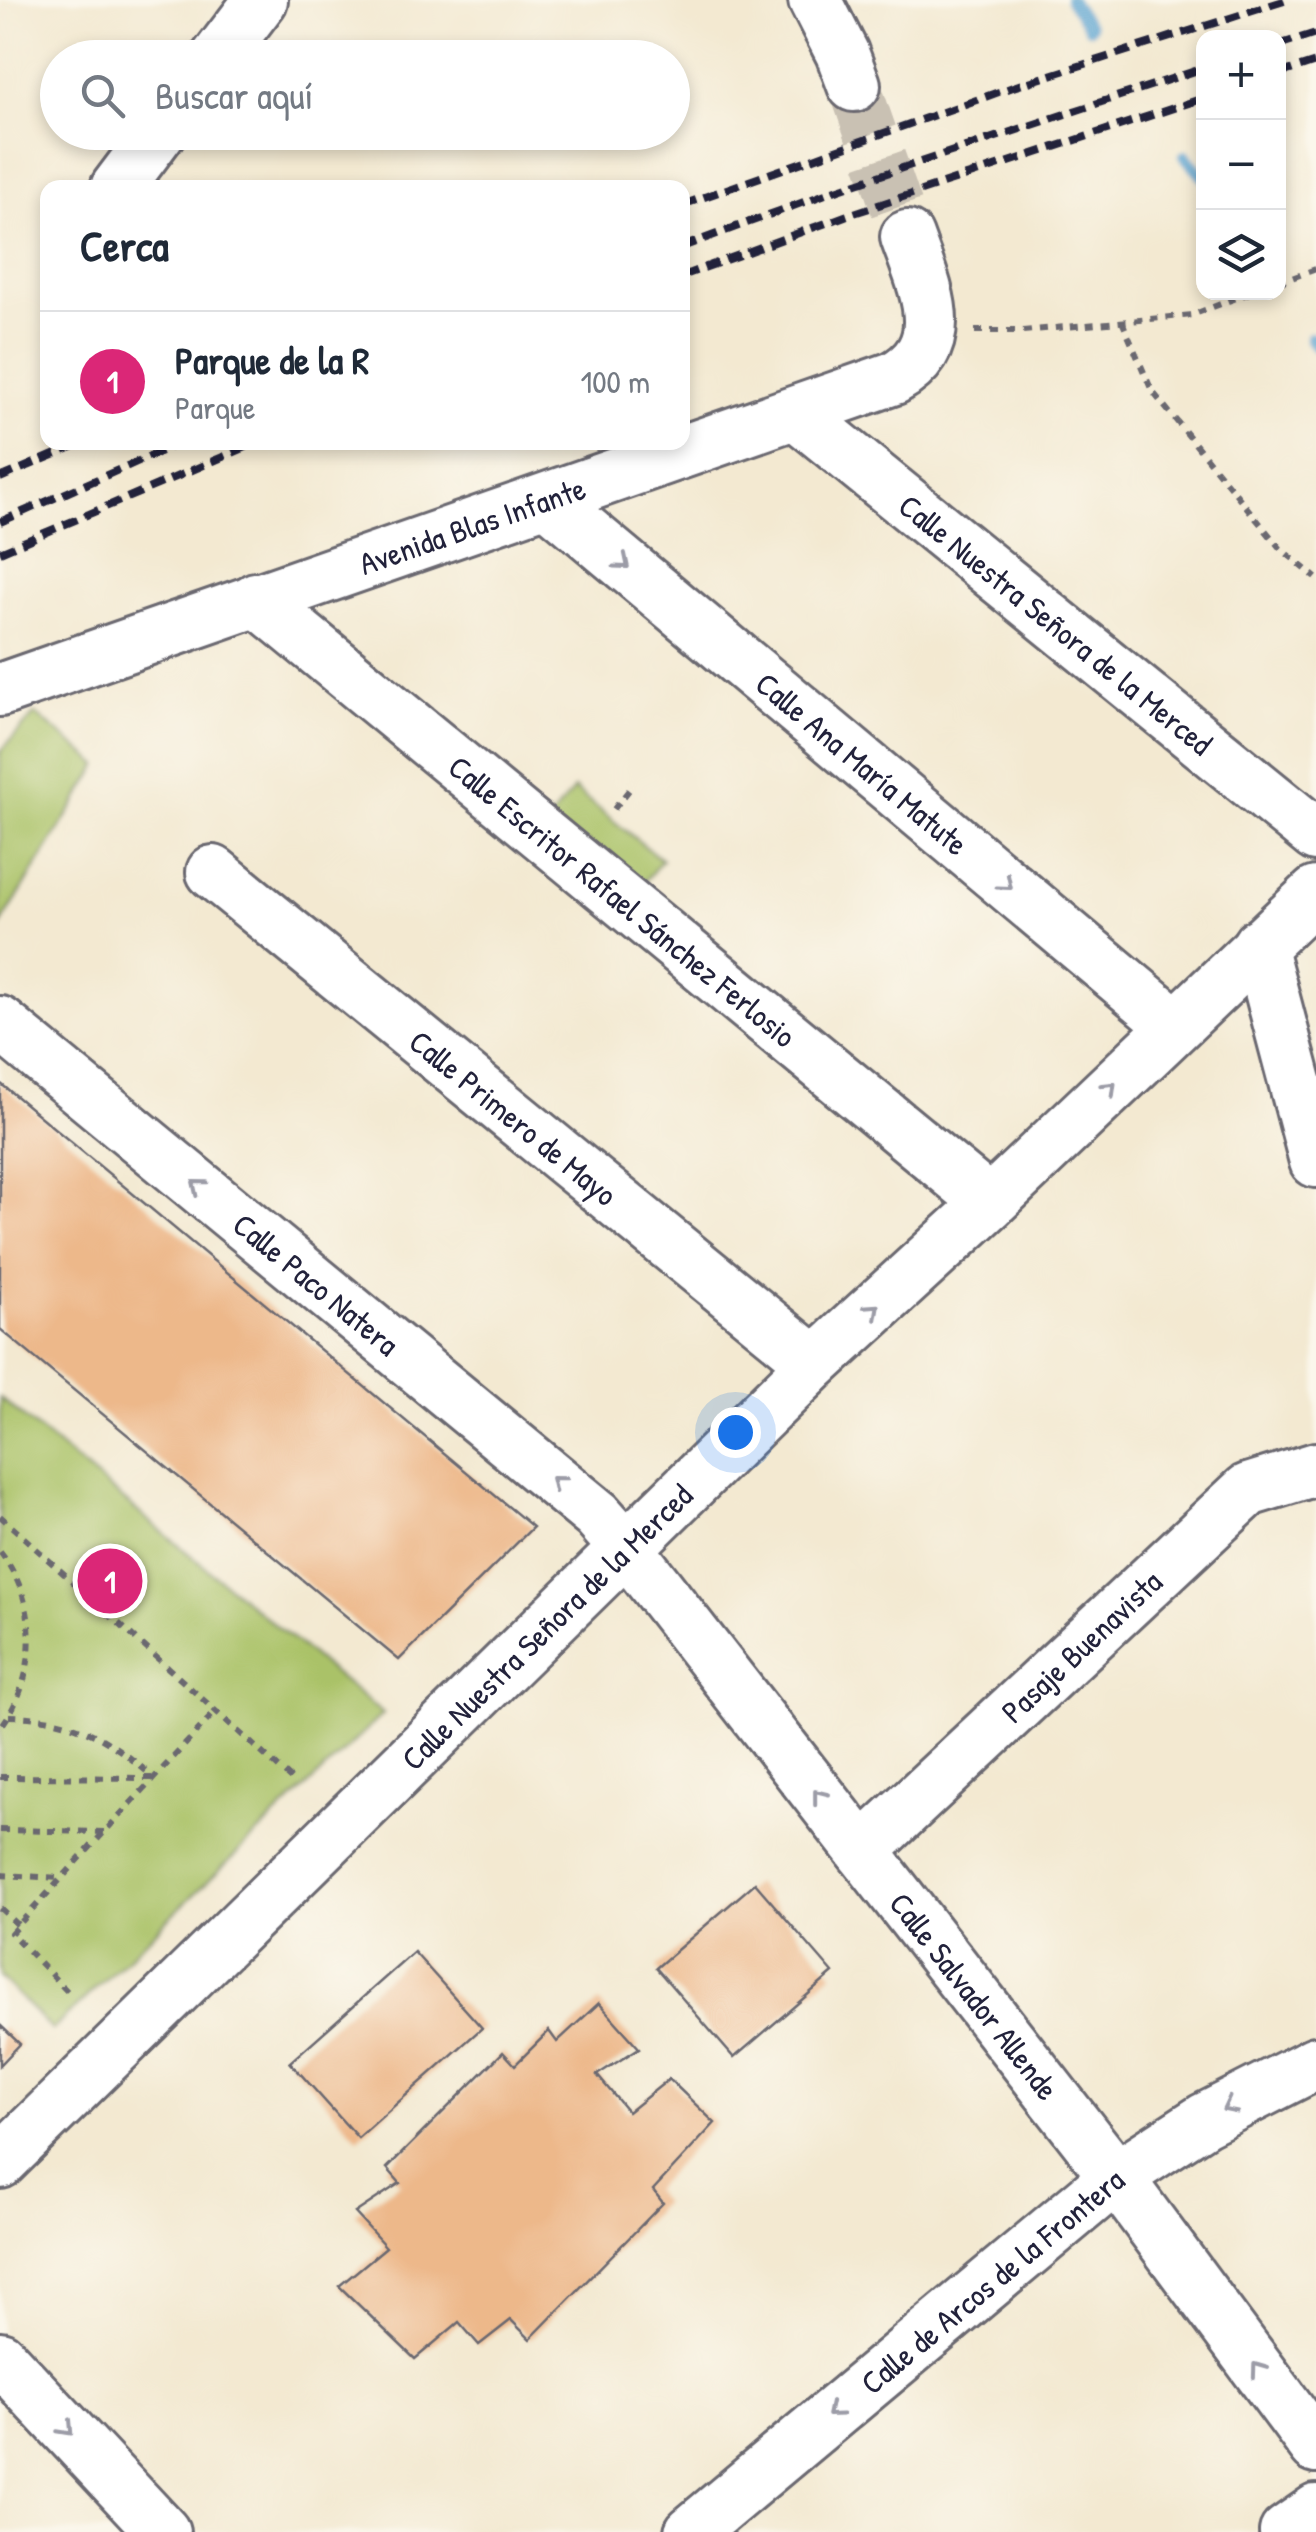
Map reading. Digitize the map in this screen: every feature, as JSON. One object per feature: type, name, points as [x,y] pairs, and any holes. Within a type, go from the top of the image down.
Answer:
[{"type":"street","points":[[230,40],[260,0]]},
{"type":"street","points":[[816,0],[854,85]]},
{"type":"street","points":[[123,180],[146,150]]},
{"type":"street","points":[[907,237],[926,295],[929,338]]},
{"type":"street","name":"Avenida Blas Infante","points":[[1,691],[894,378],[920,360],[929,338]]},
{"type":"street","name":"Calle Nuestra Señora de la Merced","points":[[796,413],[1316,835]]},
{"type":"street","name":"Calle Ana María Matute","points":[[548,500],[1175,1026]]},
{"type":"street","name":"Calle Escritor Rafael Sánchez Ferlosio","points":[[256,599],[990,1203]]},
{"type":"street","name":"Calle Primero de Mayo","points":[[213,872],[815,1363]]},
{"type":"street","name":"Calle Nuestra Señora de la Merced","points":[[0,2162],[815,1363],[990,1203],[1316,893]]},
{"type":"street","points":[[1260,945],[1316,1161]]},
{"type":"street","name":"Calle Paco Natera","points":[[0,1024],[597,1515],[627,1549]]},
{"type":"street","name":"Pasaje Buenavista","points":[[862,1851],[1248,1490],[1316,1470]]},
{"type":"street","name":"Calle Salvador Allende","points":[[627,1549],[1116,2176],[1316,2448]]},
{"type":"street","name":"Calle de Arcos de la Frontera","points":[[691,2532],[1116,2176],[1204,2120],[1316,2063]]},
{"type":"street","points":[[0,2358],[163,2532]]},
{"type":"street","points":[[1286,2532],[1316,2510]]},
{"type":"path","points":[[1286,279],[1316,268]]},
{"type":"path","points":[[929,338],[1192,315],[1231,300]]},
{"type":"path","points":[[1122,321],[1152,390],[1280,548],[1316,578]]},
{"type":"path","points":[[614,810],[633,785]]},
{"type":"path","points":[[0,1516],[292,1780]]},
{"type":"path","points":[[0,1552],[27,1601],[30,1659],[17,1705],[1,1725]]},
{"type":"path","points":[[68,1991],[11,1933],[216,1712]]},
{"type":"path","points":[[9,1716],[36,1716],[80,1727],[109,1742],[154,1778]]},
{"type":"path","points":[[0,1777],[154,1778]]},
{"type":"path","points":[[0,1830],[104,1832]]},
{"type":"path","points":[[0,1875],[61,1878]]},
{"type":"path","points":[[0,1908],[18,1925]]},
{"type":"green space","points":[[35,714],[99,765],[0,926],[0,752]]},
{"type":"green space","points":[[574,789],[662,860],[636,892],[548,821]]},
{"type":"green space","points":[[0,1398],[383,1714],[52,2030],[0,1977]]},
{"type":"building","points":[[0,1083],[533,1527],[399,1660],[0,1329]]},
{"type":"building","points":[[755,1883],[833,1973],[734,2058],[656,1968]]},
{"type":"building","points":[[414,1952],[482,2028],[358,2138],[290,2062]]},
{"type":"building","points":[[599,2003],[639,2048],[597,2075],[628,2112],[669,2079],[715,2123],[653,2190],[663,2203],[530,2339],[511,2320],[479,2345],[459,2322],[415,2359],[339,2286],[386,2247],[355,2213],[400,2183],[387,2168],[503,2052],[515,2065],[549,2031],[557,2042]]},
{"type":"building","points":[[0,2025],[20,2044],[0,2065]]},
{"type":"waterway","points":[[1070,0],[1089,27]]},
{"type":"waterway","points":[[1185,156],[1196,168]]},
{"type":"waterway","points":[[1311,338],[1316,346]]},
{"type":"tunnel","points":[[854,85],[907,237]]},
{"type":"railway","points":[[690,202],[1013,87],[1287,0]]},
{"type":"railway","points":[[1286,42],[1316,33]]},
{"type":"railway","points":[[1286,71],[1316,62]]},
{"type":"railway","points":[[690,244],[839,189],[1196,71]]},
{"type":"railway","points":[[690,273],[845,216],[1196,101]]},
{"type":"railway","points":[[0,478],[65,450]]},
{"type":"railway","points":[[0,522],[164,450]]},
{"type":"railway","points":[[0,552],[239,450]]},
{"type":"place","name":"Parque de la R","points":[[110,1581]]}]
